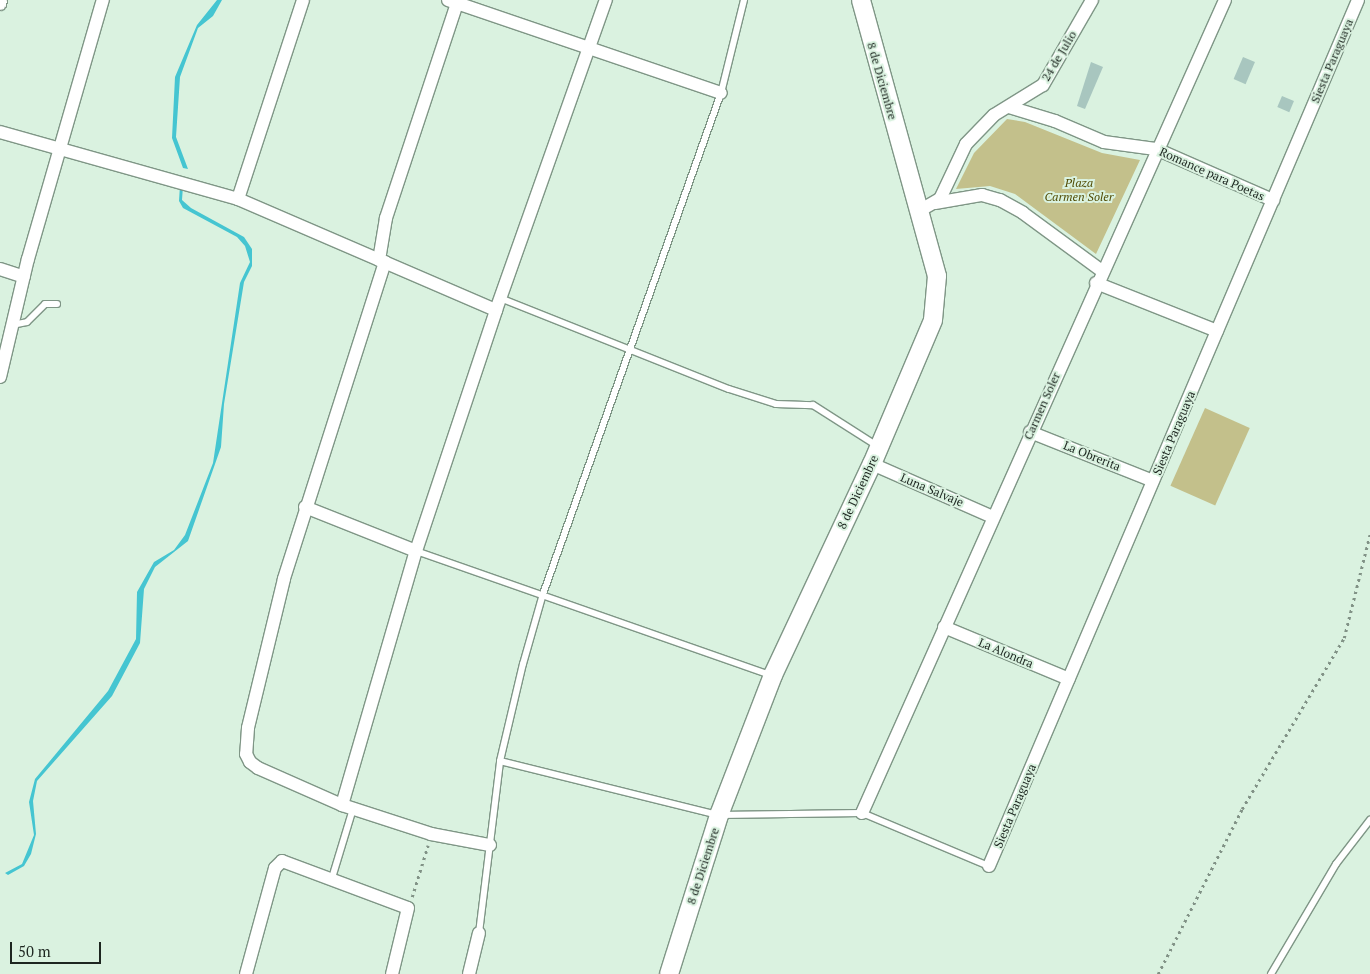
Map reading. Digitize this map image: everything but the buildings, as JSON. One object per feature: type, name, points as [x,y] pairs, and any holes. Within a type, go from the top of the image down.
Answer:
[{"type":"street","points":[[0,4],[1,0]]},
{"type":"street","points":[[0,377],[24,277],[103,0]]},
{"type":"street","points":[[238,199],[303,0]]},
{"type":"street","points":[[347,807],[416,551],[498,304],[590,50],[606,0]]},
{"type":"street","name":"8 de Diciembre","points":[[669,974],[719,815],[773,675],[872,464],[933,320],[936,305],[937,276],[927,207],[861,0]]},
{"type":"street","name":"24 de Julio","points":[[927,207],[943,194],[966,144],[994,115],[1042,85],[1092,0]]},
{"type":"street","name":"Carmen Soler","points":[[862,813],[1096,283],[1160,150],[1224,0]]},
{"type":"street","name":"Siesta Paraguaya","points":[[989,866],[1358,0]]},
{"type":"street","points":[[490,845],[431,834],[347,807],[258,768],[250,762],[246,754],[248,728],[264,652],[305,507],[382,261],[386,218],[454,1],[590,50],[720,93]]},
{"type":"street","name":"Romance para Poetas","points":[[1009,107],[1055,121],[1104,142],[1160,150],[1273,200]]},
{"type":"street","points":[[0,132],[60,147],[238,199],[382,261],[498,304]]},
{"type":"street","points":[[927,207],[982,195],[1000,200],[1024,213],[1102,271]]},
{"type":"street","points":[[0,269],[24,277]]},
{"type":"street","points":[[1096,283],[1217,331]]},
{"type":"street","name":"La Obrerita","points":[[1030,432],[1153,481]]},
{"type":"street","name":"Luna Salvaje","points":[[872,464],[993,517]]},
{"type":"street","points":[[305,507],[416,551]]},
{"type":"street","name":"La Alondra","points":[[944,627],[1068,679]]},
{"type":"street","points":[[246,974],[278,864],[282,861],[332,878],[408,908],[392,974]]},
{"type":"street","points":[[470,974],[479,933]]},
{"type":"lane","points":[[479,933],[500,761],[543,594],[720,93],[744,0]]},
{"type":"lane","points":[[12,325],[28,322],[45,304],[57,304]]},
{"type":"lane","points":[[498,304],[776,404],[813,405],[879,447]]},
{"type":"lane","points":[[416,551],[773,675]]},
{"type":"lane","points":[[500,761],[719,815],[862,813],[989,866]]},
{"type":"lane","points":[[332,878],[347,807]]},
{"type":"lane","points":[[1271,974],[1336,864],[1369,824]]},
{"type":"path","points":[[1158,974],[1242,809],[1344,638],[1370,534]]},
{"type":"path","points":[[408,908],[431,834]]},
{"type":"green space","name":"Plaza Carmen Soler","points":[[1007,119],[1025,122],[1102,153],[1140,160],[1096,254],[1015,194],[990,186],[956,189],[974,153]]},
{"type":"green space","points":[[1205,408],[1250,428],[1215,506],[1170,486]]},
{"type":"water","points":[[217,0],[222,0],[213,16],[198,28],[180,77],[176,137],[188,169],[183,168],[172,138],[175,77],[197,25]]},
{"type":"water","points":[[180,185],[183,186],[182,200],[191,208],[244,237],[252,249],[252,266],[244,282],[224,404],[221,447],[188,541],[155,567],[144,589],[140,643],[112,696],[37,781],[33,801],[36,834],[31,854],[24,866],[8,875],[5,873],[22,864],[34,835],[29,802],[35,779],[108,691],[136,639],[137,592],[154,562],[174,550],[185,535],[213,463],[240,283],[250,262],[245,246],[237,237],[183,208],[179,201]]}]
